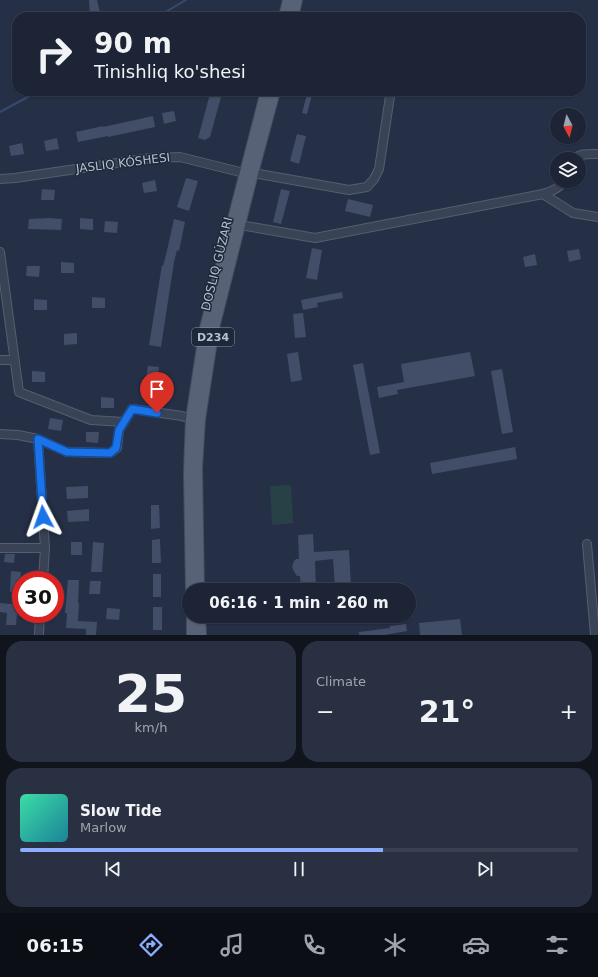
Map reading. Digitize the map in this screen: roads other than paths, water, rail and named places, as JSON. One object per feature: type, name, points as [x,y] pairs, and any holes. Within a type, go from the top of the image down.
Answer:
[{"type":"main road","points":[[285,12],[288,0]]},
{"type":"main road","points":[[294,12],[297,0]]},
{"type":"main road","name":"D234","points":[[267,96],[268,103]]},
{"type":"main road","name":"D234","points":[[191,583],[189,472],[191,419],[205,328],[268,103],[272,96]]},
{"type":"main road","name":"D234","points":[[200,583],[197,468],[200,419],[214,328],[240,225],[249,173]]},
{"type":"main road","points":[[192,623],[192,635]]},
{"type":"main road","points":[[200,623],[200,635]]},
{"type":"street","points":[[0,179],[151,158],[180,157],[249,173],[349,190],[367,187],[374,179],[379,169],[390,96]]},
{"type":"street","points":[[586,154],[598,154]]},
{"type":"street","points":[[240,225],[315,238],[543,194],[557,188]]},
{"type":"street","points":[[543,194],[573,213],[598,217]]},
{"type":"street","points":[[0,252],[2,288],[19,392],[91,420],[124,422]]},
{"type":"street","points":[[0,360],[14,360]]},
{"type":"street","points":[[0,434],[18,435],[38,439],[67,452],[110,453],[116,448],[119,430],[132,409],[182,416],[191,419]]},
{"type":"street","points":[[38,439],[46,548],[44,571]]},
{"type":"street","points":[[587,544],[595,635]]},
{"type":"street","points":[[0,548],[46,548]]},
{"type":"street","points":[[39,635],[40,623]]},
{"type":"waterway","points":[[166,12],[186,0]]},
{"type":"waterway","points":[[0,112],[30,96]]}]
